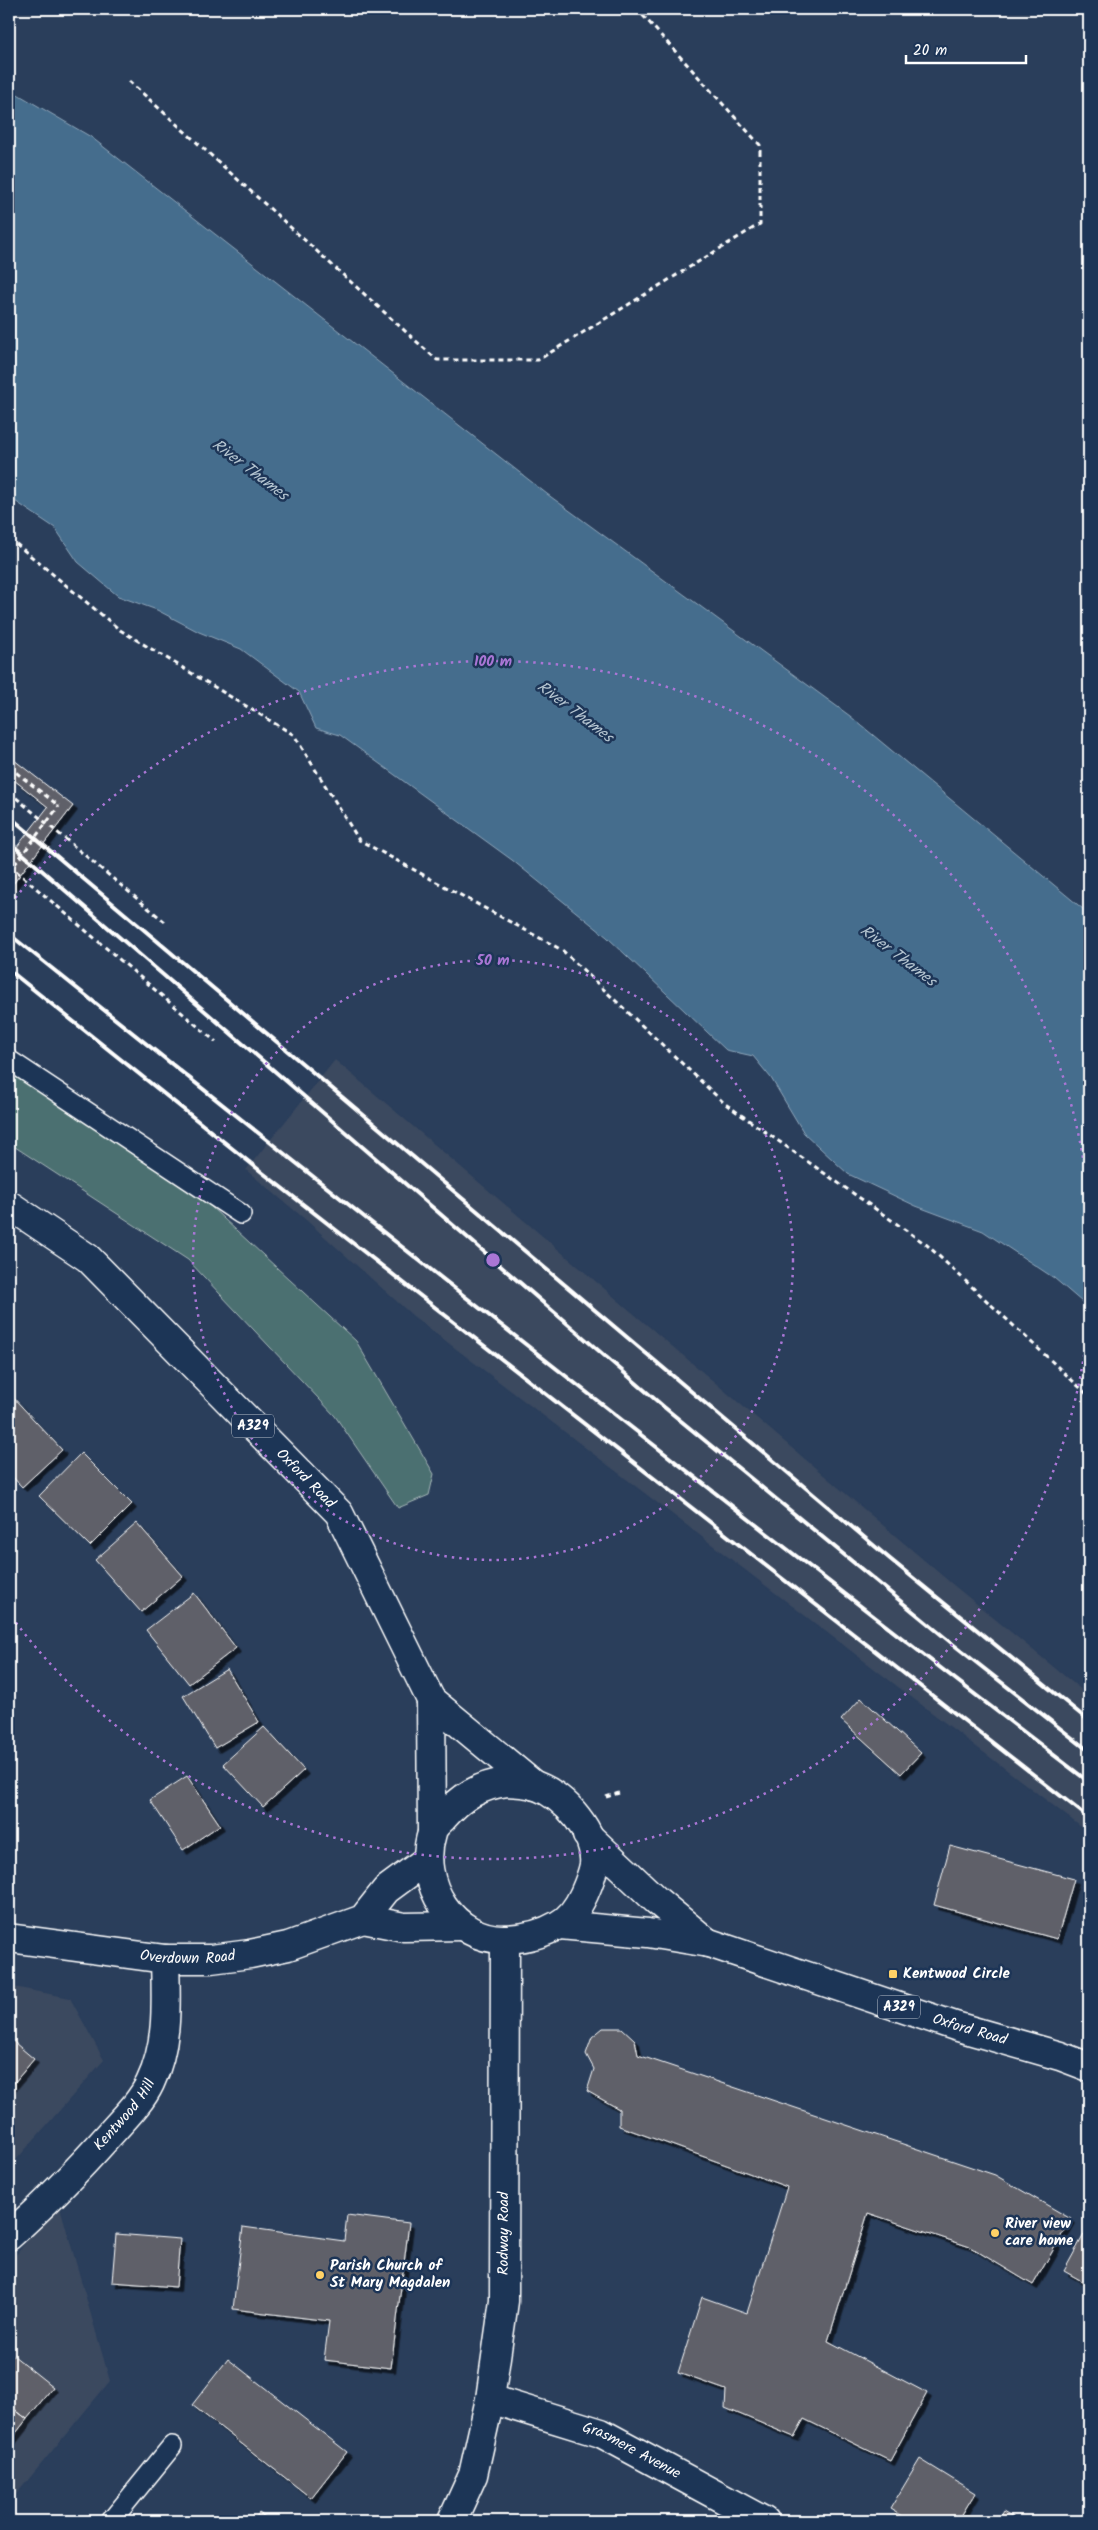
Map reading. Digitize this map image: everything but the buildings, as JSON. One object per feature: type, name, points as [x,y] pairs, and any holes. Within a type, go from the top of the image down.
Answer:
[{"type":"main road","name":"Oxford Road","points":[[9,1204],[88,1258],[339,1513],[430,1700],[535,1786]]},
{"type":"main road","name":"Oxford Road","points":[[430,1700],[432,1830]]},
{"type":"main road","points":[[507,1782],[535,1786],[553,1794],[568,1806],[587,1835],[594,1864],[589,1883],[573,1912],[560,1925],[527,1936],[505,1939],[481,1934],[462,1926],[446,1912],[436,1894],[428,1859],[432,1830],[458,1802],[490,1784],[507,1782]]},
{"type":"main road","name":"Oxford Road","points":[[587,1835],[656,1900],[709,1944]]},
{"type":"main road","points":[[428,1859],[386,1890],[363,1920],[404,1928],[462,1926]]},
{"type":"main road","name":"Overdown Road","points":[[9,1938],[165,1960],[211,1959],[250,1954],[288,1946],[363,1920]]},
{"type":"main road","name":"Oxford Road","points":[[560,1925],[648,1933],[709,1944],[955,2026],[1060,2056],[1089,2067]]},
{"type":"main road","name":"Rodway Road","points":[[452,2521],[472,2475],[490,2399],[504,2301],[506,2141],[505,1939]]},
{"type":"main road","name":"Kentwood Hill","points":[[9,2236],[59,2191],[136,2105],[150,2084],[160,2054],[166,2018],[165,1960]]},
{"type":"main road","name":"Grasmere Avenue","points":[[490,2399],[601,2433],[764,2521]]},
{"type":"lane","points":[[9,1060],[241,1214]]},
{"type":"lane","points":[[111,2521],[172,2446]]},
{"type":"path","points":[[129,80],[437,360],[538,360],[760,224],[760,145],[637,9]]},
{"type":"path","points":[[9,538],[120,630],[294,735],[359,840],[562,950],[724,1103],[927,1245],[1089,1396]]},
{"type":"path","points":[[9,767],[59,806],[9,872]]},
{"type":"path","points":[[9,792],[164,922]]},
{"type":"path","points":[[9,865],[216,1042]]},
{"type":"shaded area","points":[[335,1060],[951,1583],[1089,1696],[1089,1833],[413,1316],[306,1220],[246,1170]]},
{"type":"shaded area","points":[[9,1986],[70,1998],[104,2060],[9,2168]]},
{"type":"shaded area","points":[[58,2200],[110,2381],[9,2503],[9,2264]]},
{"type":"green space","points":[[9,1071],[210,1206],[356,1341],[434,1474],[429,1495],[398,1508],[335,1416],[188,1260],[9,1143]]},
{"type":"water","name":"River Thames","points":[[9,89],[91,137],[547,494],[850,716],[1089,914],[1089,1308],[1054,1278],[983,1231],[916,1206],[848,1174],[804,1133],[771,1078],[753,1056],[726,1050],[607,937],[512,860],[340,735],[316,728],[299,692],[241,649],[199,632],[157,610],[118,596],[78,562],[55,528],[9,497]]},
{"type":"railway","points":[[9,816],[890,1559],[1089,1721]]},
{"type":"railway","points":[[9,842],[664,1407],[954,1645],[1089,1751]]},
{"type":"railway","points":[[9,934],[547,1361],[1089,1782]]},
{"type":"railway","points":[[9,970],[263,1173],[1089,1818]]},
{"type":"place","name":"Kentwood Circle","points":[[893,1974]]},
{"type":"place","name":"River view care home","points":[[995,2233]]},
{"type":"place","name":"Parish Church of St Mary Magdalen","points":[[320,2275]]}]
